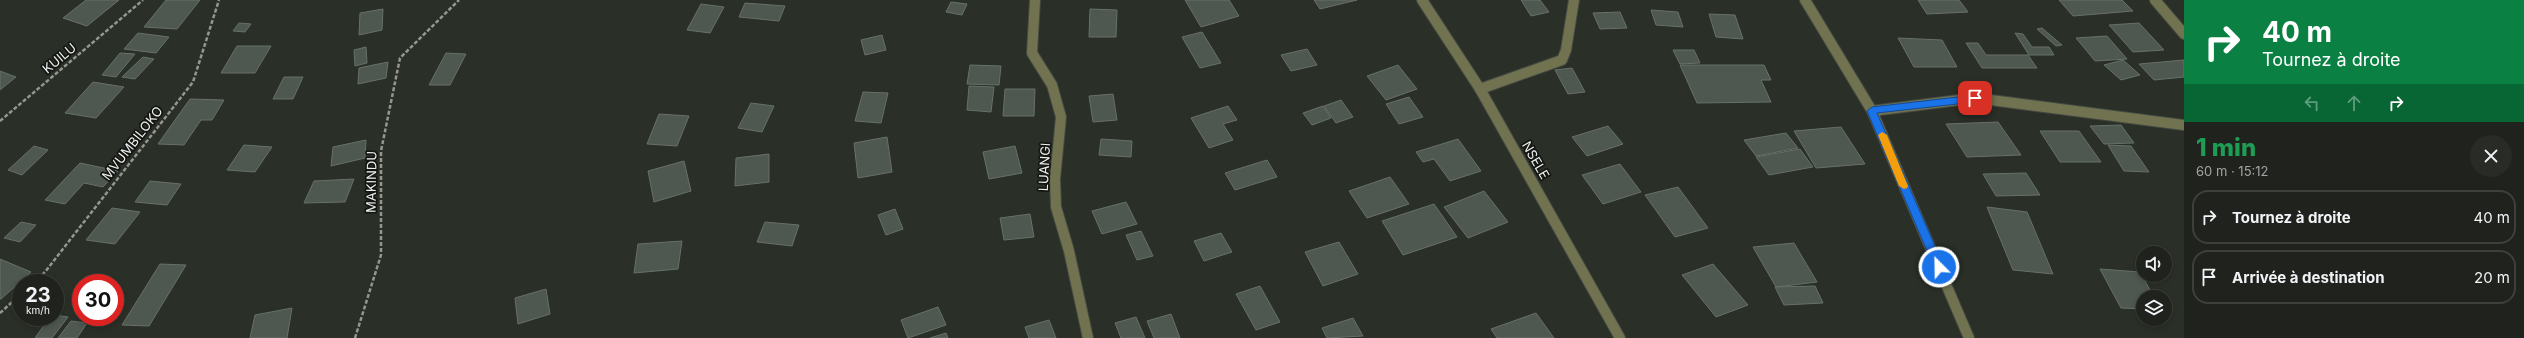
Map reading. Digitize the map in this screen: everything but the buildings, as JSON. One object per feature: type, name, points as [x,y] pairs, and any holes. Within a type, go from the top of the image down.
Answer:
[{"type":"street","name":"LUANGI","points":[[1035,0],[1032,53],[1052,85],[1061,117],[1055,179],[1056,207],[1069,251],[1088,338]]},
{"type":"street","name":"NSELE","points":[[1422,0],[1480,88],[1620,338]]},
{"type":"street","points":[[1480,88],[1562,60],[1566,50],[1574,0]]},
{"type":"street","points":[[1805,0],[1872,111],[1969,338]]},
{"type":"street","points":[[2155,0],[2184,34]]},
{"type":"street","points":[[1872,111],[1975,98],[2184,125]]},
{"type":"path","name":"KUILU","points":[[0,121],[143,0]]},
{"type":"path","name":"MVUMBILOKO","points":[[43,274],[193,82],[219,0]]},
{"type":"path","name":"MAKINDU","points":[[355,338],[381,255],[381,151],[400,58],[459,0]]},
{"type":"path","points":[[0,313],[12,302]]},
{"type":"slow traffic","points":[[1882,135],[1904,186]]},
{"type":"route","points":[[1939,267],[1872,111],[1975,98]]}]
